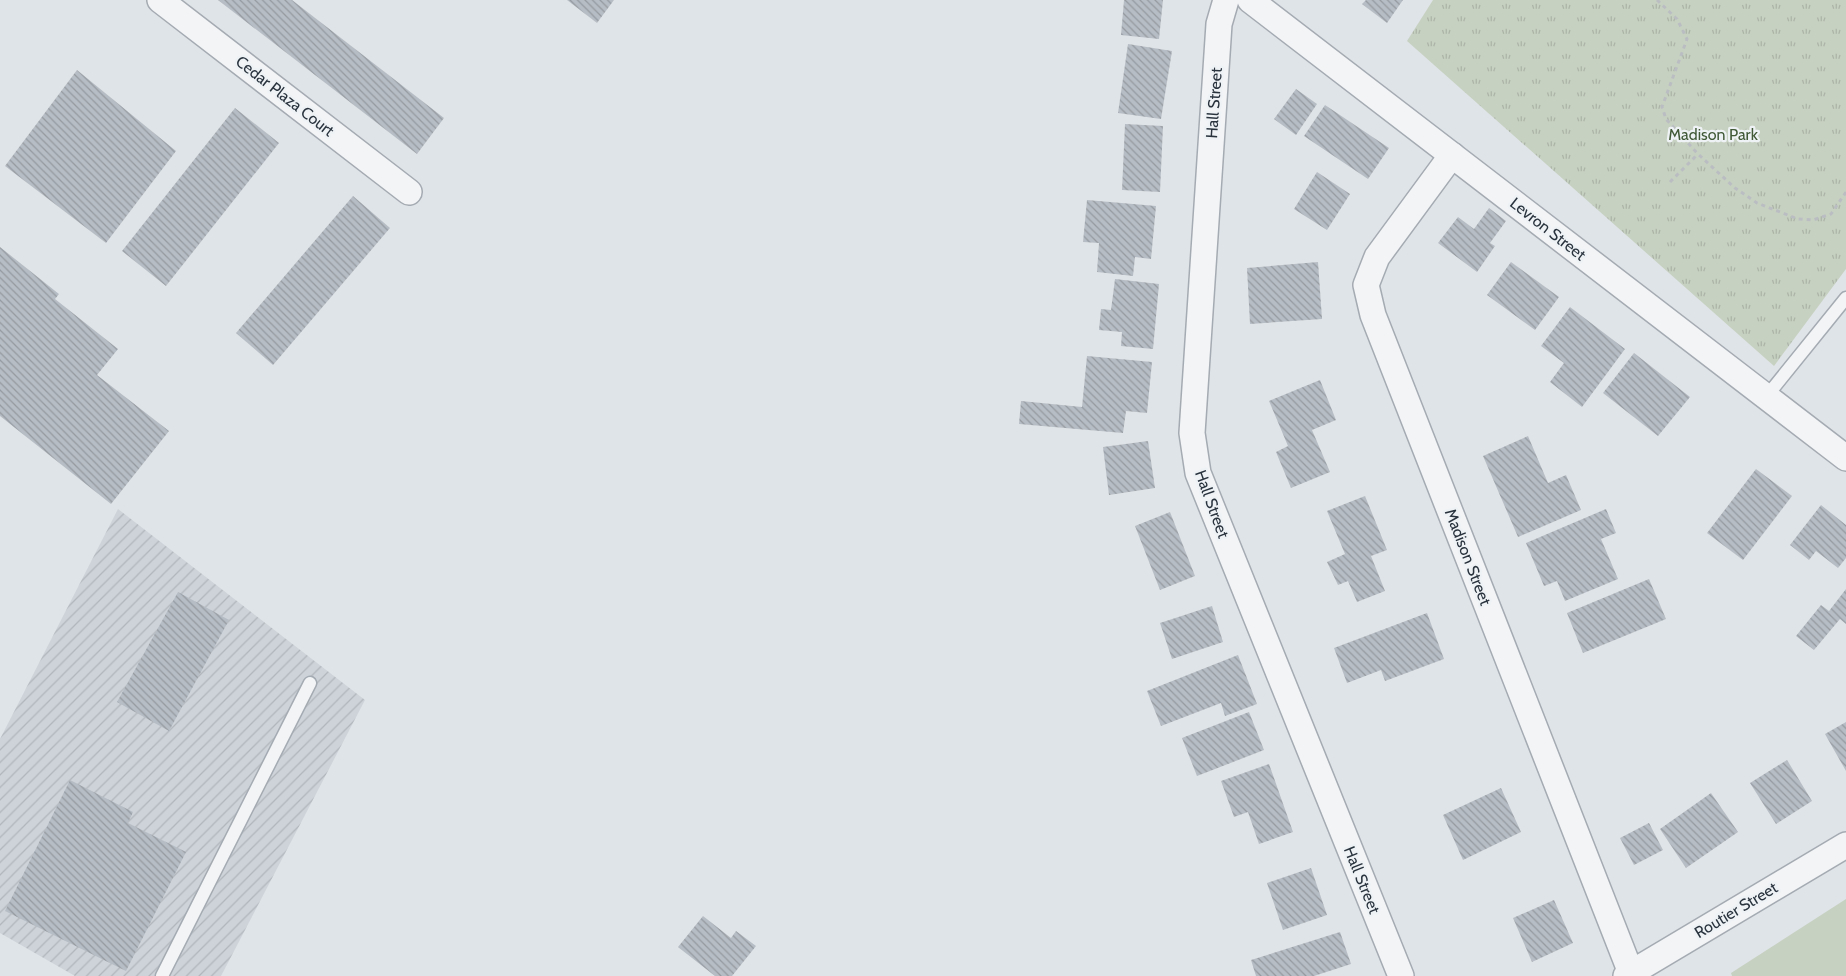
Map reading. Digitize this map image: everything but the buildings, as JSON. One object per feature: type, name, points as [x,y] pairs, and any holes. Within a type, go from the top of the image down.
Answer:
[{"type":"street","name":"Cedar Plaza Court","points":[[160,0],[409,192]]},
{"type":"street","name":"Hall Street","points":[[1226,0],[1219,24],[1192,432],[1198,473],[1402,976]]},
{"type":"street","name":"Levron Street","points":[[1250,0],[1846,458]]},
{"type":"street","name":"Madison Street","points":[[1452,156],[1376,257],[1366,285],[1373,315],[1628,975]]},
{"type":"street","name":"Routier Street","points":[[1628,975],[1846,845]]},
{"type":"lane","points":[[1766,397],[1846,298]]},
{"type":"lane","points":[[162,976],[310,683]]},
{"type":"path","points":[[1657,0],[1676,19],[1687,39],[1662,107],[1666,119],[1698,154],[1736,188],[1757,203],[1798,219],[1813,220],[1831,214],[1846,192]]},
{"type":"path","points":[[1670,182],[1698,154]]},
{"type":"shaded area","points":[[118,509],[365,700],[221,976],[75,976],[0,933],[0,739]]},
{"type":"green space","name":"Madison Park","points":[[1433,0],[1846,0],[1846,269],[1774,366],[1407,41]]},
{"type":"green space","points":[[1846,899],[1846,976],[1732,976],[1731,973]]}]
